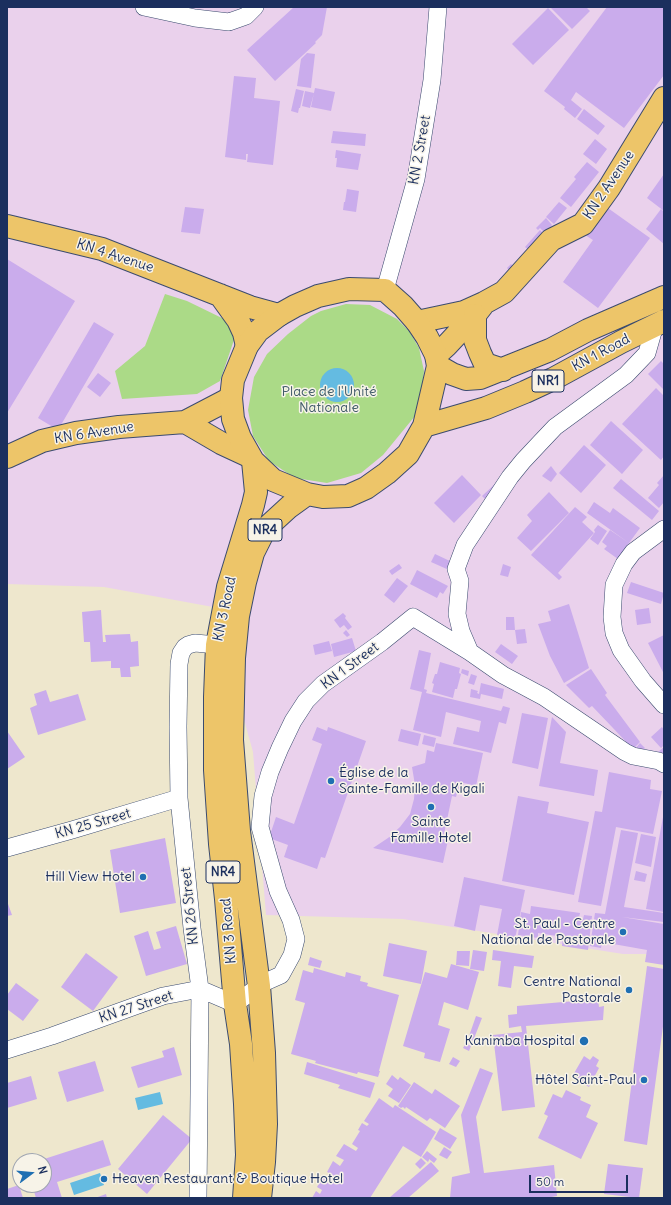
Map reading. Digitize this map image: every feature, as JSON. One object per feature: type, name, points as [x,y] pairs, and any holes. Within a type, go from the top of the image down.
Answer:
[{"type":"main road","name":"KN 2 Avenue","points":[[437,361],[447,345],[480,309],[504,292],[551,240],[583,224],[609,188],[664,98]]},
{"type":"main road","name":"KN 4 Avenue","points":[[7,226],[102,249],[250,307],[279,315]]},
{"type":"main road","points":[[349,289],[385,290],[403,306],[417,322],[427,338],[437,361],[424,426],[408,454],[387,473],[366,488],[348,496],[323,497],[306,494],[273,480],[252,458],[240,438],[233,419],[231,398],[233,380],[247,346],[258,331],[279,315],[318,296],[349,289]]},
{"type":"main road","points":[[220,295],[237,318],[244,333],[247,346]]},
{"type":"main road","name":"KN 1 Road","points":[[437,361],[452,374],[466,379],[480,378],[550,350],[588,330],[664,297]]},
{"type":"main road","points":[[480,309],[476,340],[482,358],[485,364],[503,370]]},
{"type":"main road","name":"KN 2 Avenue","points":[[417,322],[480,309]]},
{"type":"main road","name":"KN 1 Road","points":[[424,426],[486,408],[525,392],[553,379],[659,323]]},
{"type":"main road","name":"KN 6 Avenue","points":[[7,457],[42,441],[76,433],[120,427],[185,422],[231,398]]},
{"type":"main road","points":[[185,422],[221,443],[252,458]]},
{"type":"main road","name":"KN 3 Road","points":[[244,1198],[247,1155],[241,1044],[235,1004],[220,844],[215,770],[216,645],[228,587],[256,492],[252,458]]},
{"type":"main road","name":"KN 3 Road","points":[[260,1198],[266,1124],[264,1053],[259,986],[239,830],[232,740],[234,658],[238,616],[253,552],[265,529],[306,494]]},
{"type":"street","points":[[144,7],[195,18],[229,22],[246,16],[255,7]]},
{"type":"street","name":"KN 2 Street","points":[[385,290],[416,179],[432,80],[438,7]]},
{"type":"street","points":[[470,652],[461,631],[457,614],[460,581],[456,569],[466,544],[510,477],[523,461],[555,427],[626,375],[646,353],[659,323]]},
{"type":"street","points":[[664,529],[633,552],[624,564],[614,585],[612,617],[614,633],[621,650],[643,681],[664,704]]},
{"type":"street","name":"KN 1 Street","points":[[259,986],[281,975],[292,955],[296,939],[291,920],[278,891],[260,827],[263,796],[270,772],[280,748],[293,721],[306,702],[324,684],[382,642],[413,617],[470,652],[503,675],[544,697],[625,752],[633,756],[659,761],[664,764]]},
{"type":"street","name":"KN 26 Street","points":[[198,1198],[200,989],[192,928],[179,798],[179,664],[181,653],[185,647],[195,643],[216,645]]},
{"type":"street","name":"KN 25 Street","points":[[7,848],[179,798]]},
{"type":"street","points":[[200,989],[235,1004],[259,986]]},
{"type":"street","name":"KN 27 Street","points":[[7,1050],[52,1036],[163,996],[200,989]]},
{"type":"shaded area","points":[[7,7],[664,7],[664,954],[623,954],[403,919],[266,915],[253,752],[213,607],[104,587],[7,584]]},
{"type":"green space","points":[[165,294],[187,301],[226,320],[235,337],[220,381],[197,394],[122,399],[115,371],[145,346]]},
{"type":"green space","name":"Place de l'Unité Nationale","points":[[346,304],[370,305],[397,319],[409,331],[419,348],[424,371],[422,392],[415,416],[383,455],[361,473],[327,483],[295,478],[269,461],[253,436],[248,410],[254,377],[267,354],[288,334],[311,316],[321,311]]},
{"type":"water","points":[[337,368],[349,373],[354,385],[349,397],[337,402],[325,397],[320,385],[325,373]]},
{"type":"water","points":[[160,1092],[163,1104],[138,1110],[135,1098]]},
{"type":"water","points":[[100,1173],[104,1185],[74,1195],[70,1183]]},
{"type":"building","points":[[294,7],[327,7],[322,35],[315,42],[316,43],[275,81],[247,50]]},
{"type":"building","points":[[550,7],[588,7],[587,8],[590,11],[572,29]]},
{"type":"building","points":[[607,7],[664,7],[664,75],[624,128],[576,92],[571,100],[582,109],[575,118],[564,109],[565,107],[544,91]]},
{"type":"building","points":[[548,8],[569,30],[533,65],[512,44]]},
{"type":"building","points":[[307,53],[315,54],[311,88],[297,86],[301,59]]},
{"type":"building","points":[[234,76],[256,78],[254,98],[280,101],[273,165],[247,162],[248,154],[246,154],[246,160],[225,157]]},
{"type":"building","points":[[315,88],[335,92],[331,111],[311,107]]},
{"type":"building","points":[[296,89],[304,91],[298,113],[291,111]]},
{"type":"building","points":[[305,91],[314,93],[310,108],[302,106]]},
{"type":"building","points":[[584,109],[605,126],[598,135],[577,119]]},
{"type":"building","points":[[333,131],[366,134],[365,146],[331,143]]},
{"type":"building","points":[[595,139],[607,149],[596,164],[583,154]]},
{"type":"building","points":[[336,150],[361,154],[358,170],[336,167]]},
{"type":"building","points":[[587,162],[599,172],[571,207],[560,198],[576,179],[574,177]]},
{"type":"building","points":[[664,174],[664,211],[647,198]]},
{"type":"building","points":[[347,189],[359,191],[356,212],[343,210]]},
{"type":"building","points":[[559,202],[567,208],[554,224],[546,217]]},
{"type":"building","points":[[605,206],[650,238],[598,308],[563,282],[593,240],[585,235]]},
{"type":"building","points":[[185,207],[204,209],[200,234],[181,232]]},
{"type":"building","points":[[661,209],[664,212],[664,244],[646,229]]},
{"type":"building","points":[[546,218],[552,225],[545,233],[540,228],[538,230],[536,228]]},
{"type":"building","points":[[540,230],[545,235],[530,251],[525,247]]},
{"type":"building","points":[[7,259],[75,301],[7,413]]},
{"type":"building","points":[[511,264],[514,267],[510,271],[507,268]]},
{"type":"building","points":[[94,322],[114,334],[58,430],[38,418]]},
{"type":"building","points":[[661,361],[664,364],[664,390],[648,374]]},
{"type":"building","points":[[98,373],[111,383],[100,397],[87,387]]},
{"type":"building","points":[[656,388],[664,396],[664,456],[661,460],[622,424]]},
{"type":"building","points":[[611,421],[643,450],[622,474],[590,445]]},
{"type":"building","points":[[584,445],[606,465],[581,493],[559,473]]},
{"type":"building","points":[[551,466],[557,474],[551,482],[542,476]]},
{"type":"building","points":[[462,475],[481,495],[454,523],[434,503]]},
{"type":"building","points":[[664,475],[664,502],[659,508],[648,498],[659,485],[657,483]]},
{"type":"building","points":[[621,479],[659,511],[652,520],[613,488]]},
{"type":"building","points":[[496,483],[500,490],[490,504],[482,496]]},
{"type":"building","points":[[549,492],[569,513],[531,551],[517,538],[532,521],[527,515]]},
{"type":"building","points":[[594,502],[610,513],[613,508],[640,528],[629,543],[587,513]]},
{"type":"building","points":[[575,507],[587,517],[582,522],[594,533],[558,573],[562,577],[559,580],[531,555]]},
{"type":"building","points":[[598,525],[607,531],[598,545],[590,539]]},
{"type":"building","points":[[610,530],[629,543],[618,559],[604,549],[607,546],[602,542]]},
{"type":"building","points":[[435,554],[452,562],[449,570],[431,562]]},
{"type":"building","points":[[399,564],[402,568],[392,575],[389,571]]},
{"type":"building","points":[[503,564],[511,567],[508,577],[500,575]]},
{"type":"building","points":[[417,570],[448,586],[443,594],[440,592],[437,598],[410,584]]},
{"type":"building","points":[[397,578],[408,586],[394,603],[384,595]]},
{"type":"building","points":[[631,582],[664,593],[661,604],[627,593]]},
{"type":"building","points":[[569,604],[589,668],[564,683],[550,656],[538,624],[551,621],[548,611]]},
{"type":"building","points":[[649,608],[651,623],[637,625],[635,610]]},
{"type":"building","points":[[101,610],[103,642],[106,642],[105,635],[130,634],[131,642],[138,641],[139,666],[130,667],[131,677],[121,677],[120,668],[111,668],[111,661],[91,662],[90,642],[84,642],[82,612]]},
{"type":"building","points":[[343,613],[352,627],[348,630],[344,625],[340,628],[334,620]]},
{"type":"building","points":[[506,617],[514,617],[515,630],[506,630]]},
{"type":"building","points":[[525,629],[527,643],[517,644],[515,630]]},
{"type":"building","points":[[346,630],[350,635],[347,637],[343,633]]},
{"type":"building","points":[[664,635],[664,674],[648,643]]},
{"type":"building","points":[[352,638],[356,651],[334,657],[331,644]]},
{"type":"building","points":[[329,641],[332,651],[315,655],[313,645]]},
{"type":"building","points":[[501,644],[518,656],[512,664],[495,652]]},
{"type":"building","points":[[419,650],[431,653],[424,689],[427,690],[426,693],[501,711],[503,706],[510,708],[506,724],[499,722],[491,753],[453,744],[457,727],[479,732],[481,721],[446,712],[441,737],[413,730],[422,692],[410,689]]},
{"type":"building","points":[[440,662],[460,668],[459,673],[461,674],[453,698],[432,692],[434,684],[432,683],[435,674],[437,674]]},
{"type":"building","points":[[462,669],[469,671],[468,676],[461,673]]},
{"type":"building","points":[[591,669],[607,693],[605,695],[640,742],[633,749],[592,706],[589,708],[566,685]]},
{"type":"building","points":[[471,674],[477,676],[474,685],[468,683]]},
{"type":"building","points":[[481,683],[504,689],[502,699],[481,694],[480,699],[470,697],[471,689],[478,691],[477,693],[479,694]]},
{"type":"building","points":[[46,690],[50,702],[78,694],[86,720],[38,735],[30,708],[37,705],[34,694]]},
{"type":"building","points":[[522,713],[548,718],[538,769],[512,763]]},
{"type":"building","points":[[552,717],[566,732],[560,763],[598,770],[594,796],[539,786]]},
{"type":"building","name":"Église de la Sainte-Famille de Kigali","points":[[317,727],[327,731],[328,727],[366,741],[325,858],[321,857],[317,869],[284,857],[288,845],[269,838],[276,817],[294,824],[322,744],[312,740]]},
{"type":"building","points":[[662,727],[664,730],[664,745],[661,748],[651,737]]},
{"type":"building","points":[[401,729],[421,734],[418,746],[398,741]]},
{"type":"building","points":[[7,731],[25,757],[7,769]]},
{"type":"building","points":[[424,735],[436,738],[434,747],[422,744]]},
{"type":"building","name":"Sainte Famille Hotel","points":[[436,743],[483,753],[476,786],[460,782],[456,797],[452,796],[443,839],[448,840],[443,863],[373,848],[388,838],[400,827],[410,814],[414,799],[415,785],[412,767],[425,763],[427,750],[434,752]]},
{"type":"building","points":[[640,743],[645,748],[639,754],[635,749]]},
{"type":"building","points":[[664,747],[664,759],[658,752]]},
{"type":"building","points":[[609,772],[651,780],[650,789],[662,791],[653,834],[616,827],[601,906],[578,902],[595,811],[602,812]]},
{"type":"building","points":[[518,796],[549,802],[547,813],[589,822],[574,895],[502,881]]},
{"type":"building","points":[[664,817],[664,912],[646,909]]},
{"type":"building","points":[[621,830],[638,833],[624,907],[664,913],[664,922],[622,917],[664,924],[664,965],[645,962],[647,950],[602,942],[601,948],[590,946],[595,913],[605,914]]},
{"type":"building","points":[[641,834],[656,837],[651,867],[635,863]]},
{"type":"building","name":"Hill View Hotel","points":[[165,838],[176,903],[120,913],[110,850]]},
{"type":"building","points":[[636,871],[647,874],[645,882],[634,880]]},
{"type":"building","points":[[464,877],[525,890],[515,939],[497,935],[502,909],[480,905],[475,931],[454,926]]},
{"type":"building","points":[[7,901],[12,915],[7,916]]},
{"type":"building","points":[[531,906],[580,913],[579,918],[583,919],[584,915],[592,916],[588,950],[562,946],[563,937],[538,933],[538,938],[518,935],[521,912],[530,914]]},
{"type":"building","points":[[176,926],[187,964],[146,976],[134,936],[148,931],[154,950],[161,948],[156,932]]},
{"type":"building","points":[[389,943],[427,951],[421,984],[383,976]]},
{"type":"building","points":[[473,950],[487,952],[484,971],[470,969]]},
{"type":"building","points":[[493,950],[534,956],[532,968],[514,966],[511,988],[498,986],[501,961],[492,960]]},
{"type":"building","points":[[457,951],[470,951],[469,966],[456,965]]},
{"type":"building","points":[[86,953],[118,977],[93,1011],[61,987]]},
{"type":"building","points":[[310,957],[322,961],[320,968],[308,965]]},
{"type":"building","points":[[451,964],[479,972],[468,1010],[444,1002],[438,1025],[450,1029],[440,1062],[424,1058],[425,1053],[403,1046],[425,972],[447,978]]},
{"type":"building","name":"Hôtel Saint-Paul","points":[[647,966],[664,969],[664,1019],[647,1145],[624,1141]]},
{"type":"building","points":[[314,968],[345,977],[346,972],[361,976],[360,981],[368,983],[367,986],[399,995],[378,1077],[358,1072],[357,1074],[315,1063],[316,1061],[291,1054],[305,1003],[295,1000],[303,970],[313,973]]},
{"type":"building","points":[[16,983],[39,1000],[23,1021],[7,1009],[7,995]]},
{"type":"building","points":[[598,999],[599,1007],[604,1006],[603,1020],[526,1026],[535,1107],[502,1111],[493,1035],[522,1032],[521,1026],[509,1028],[508,1015],[517,1014],[517,1006]]},
{"type":"building","points":[[476,1016],[482,1018],[473,1041],[468,1039]]},
{"type":"building","points":[[466,1043],[471,1046],[469,1051],[463,1048]]},
{"type":"building","points":[[174,1047],[182,1075],[138,1088],[131,1067],[164,1057],[162,1051]]},
{"type":"building","points":[[584,1056],[590,1060],[593,1056],[599,1060],[596,1066],[599,1068],[589,1087],[580,1082],[581,1080],[573,1075]]},
{"type":"building","points":[[453,1057],[460,1061],[456,1067],[449,1064]]},
{"type":"building","points":[[95,1061],[104,1091],[67,1102],[58,1072]]},
{"type":"building","points":[[307,1062],[375,1083],[370,1098],[338,1088],[340,1085],[304,1074]]},
{"type":"building","points":[[480,1068],[493,1073],[476,1117],[484,1173],[554,1165],[557,1196],[546,1198],[450,1198],[452,1177],[470,1173],[461,1115]]},
{"type":"building","points":[[392,1075],[398,1080],[400,1077],[411,1085],[399,1103],[388,1096],[393,1089],[386,1084]]},
{"type":"building","points":[[31,1076],[37,1099],[7,1108],[7,1083]]},
{"type":"building","points":[[414,1082],[432,1094],[435,1089],[460,1106],[445,1128],[430,1118],[427,1121],[406,1107],[405,1109],[398,1106]]},
{"type":"building","points":[[566,1090],[581,1097],[580,1100],[591,1105],[586,1117],[598,1123],[581,1159],[538,1138],[548,1116],[544,1114],[553,1094],[562,1098]]},
{"type":"building","points":[[379,1098],[393,1108],[395,1105],[436,1132],[421,1157],[403,1146],[370,1198],[312,1198],[316,1191],[320,1194],[322,1190],[317,1187],[323,1177],[330,1181],[333,1175],[327,1172],[333,1161],[340,1166],[344,1160],[336,1156],[344,1144],[356,1151],[358,1148],[352,1144],[360,1131],[358,1130],[362,1123],[367,1126],[369,1124],[364,1121]]},
{"type":"building","points":[[163,1115],[192,1139],[147,1194],[118,1169]]},
{"type":"building","points":[[440,1128],[457,1138],[450,1149],[434,1139]]},
{"type":"building","points":[[103,1140],[111,1165],[57,1182],[62,1198],[36,1198],[34,1193],[52,1193],[52,1156]]},
{"type":"building","points":[[444,1147],[452,1152],[447,1159],[439,1155]]},
{"type":"building","points":[[427,1151],[437,1159],[434,1163],[429,1159],[428,1162],[422,1157]]},
{"type":"building","points":[[421,1158],[426,1163],[420,1169],[415,1164]]},
{"type":"building","points":[[431,1162],[439,1171],[408,1198],[389,1198]]},
{"type":"building","points":[[608,1164],[643,1168],[639,1198],[604,1194]]},
{"type":"building","points":[[12,1187],[12,1193],[21,1193],[23,1198],[7,1198],[7,1189]]},
{"type":"building","points":[[106,1194],[107,1198],[95,1198]]},
{"type":"place","name":"Église de la Sainte-Famille de Kigali","points":[[331,781]]},
{"type":"place","name":"Sainte Famille Hotel","points":[[431,807]]},
{"type":"place","name":"Hill View Hotel","points":[[143,877]]},
{"type":"place","name":"St. Paul - Centre National de Pastorale","points":[[623,932]]},
{"type":"place","name":"Centre National Pastorale","points":[[629,990]]},
{"type":"place","name":"Kanimba Hospital","points":[[584,1041]]},
{"type":"place","name":"Hôtel Saint-Paul","points":[[644,1080]]},
{"type":"place","name":"Heaven Restaurant & Boutique Hotel","points":[[104,1179]]}]
